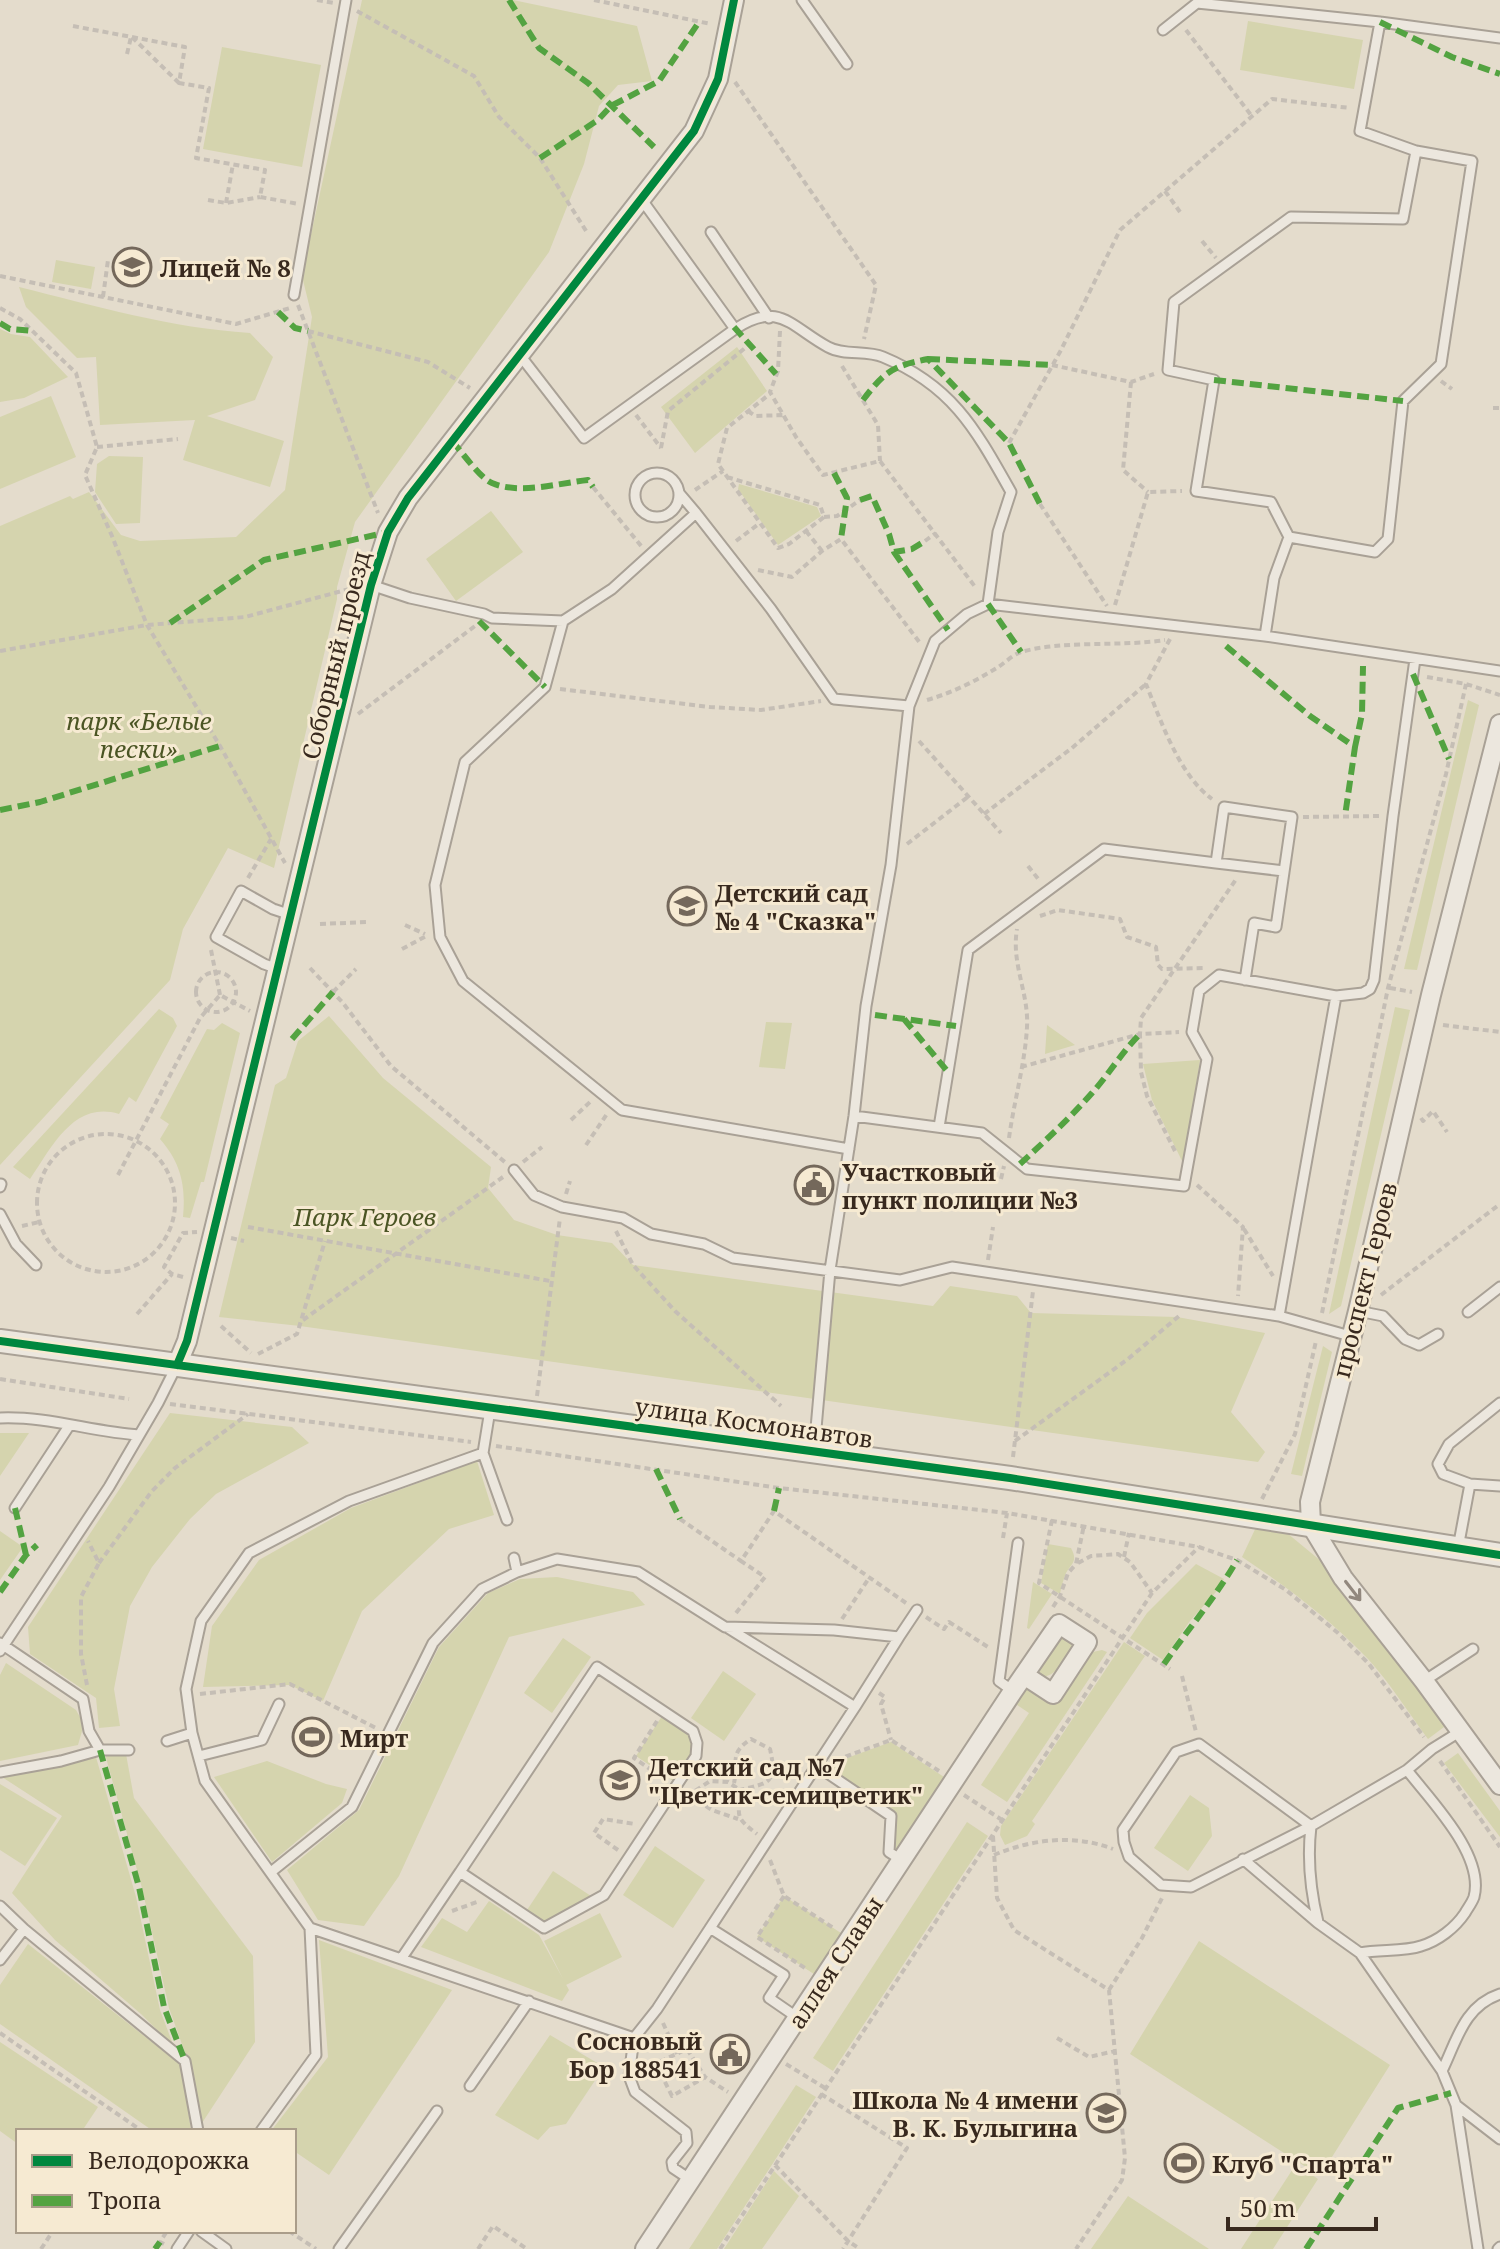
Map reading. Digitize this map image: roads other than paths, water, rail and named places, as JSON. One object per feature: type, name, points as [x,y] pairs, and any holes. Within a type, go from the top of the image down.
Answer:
[{"type":"street","name":"Соборный проезд","points":[[177,1365],[187,1341],[371,585],[388,532],[408,498],[694,131],[718,79],[734,0]]},
{"type":"street","name":"проспект Героев","points":[[1311,1525],[1310,1502],[1431,995],[1500,724]]},
{"type":"street","name":"улица Космонавтов","points":[[0,1341],[814,1451],[1500,1555]]},
{"type":"street","points":[[1311,1525],[1343,1578],[1500,1785]]},
{"type":"street","name":"аллея Славы","points":[[645,2249],[1024,1675]]},
{"type":"lane","points":[[802,0],[847,64]]},
{"type":"lane","points":[[296,300],[346,3]]},
{"type":"lane","points":[[1163,30],[1197,3],[1500,38]]},
{"type":"lane","points":[[1289,537],[1375,552],[1388,539],[1403,401],[1441,364],[1472,161],[1416,151],[1360,131],[1380,22]]},
{"type":"lane","points":[[1265,636],[1274,578],[1289,537],[1271,502],[1196,491],[1214,380],[1168,370],[1174,302],[1291,217],[1403,219],[1416,151]]},
{"type":"lane","points":[[642,200],[735,329]]},
{"type":"lane","points":[[711,232],[769,318]]},
{"type":"lane","points":[[519,354],[584,438],[750,319],[781,317],[832,350],[880,356],[933,383],[978,432],[1011,492],[998,532],[988,604]]},
{"type":"lane","points":[[679,493],[675,507],[657,517],[644,513],[635,494],[640,480],[653,473],[667,475],[771,609],[834,699],[909,706]]},
{"type":"lane","points":[[371,585],[492,618],[563,621],[612,589],[696,513]]},
{"type":"lane","points":[[814,1451],[830,1270],[854,1116],[866,1006],[891,865],[909,706],[935,641],[967,614],[988,604],[1265,636],[1500,671]]},
{"type":"lane","points":[[563,621],[545,687],[465,762],[435,885],[439,931],[463,981],[622,1110],[849,1149]]},
{"type":"lane","points":[[854,1116],[982,1133],[1027,1169],[1184,1186],[1207,1059],[1192,1032],[1199,991],[1219,975],[1336,996],[1363,993],[1370,989],[1374,980],[1415,659]]},
{"type":"lane","points":[[1216,863],[1224,807],[1292,817],[1276,927],[1254,923],[1245,980]]},
{"type":"lane","points":[[939,1127],[968,950],[1104,849],[1284,871]]},
{"type":"lane","points":[[278,969],[216,937],[241,891],[291,915]]},
{"type":"lane","points":[[1279,1316],[1336,996]]},
{"type":"lane","points":[[514,1170],[534,1195],[562,1207],[623,1218],[651,1234],[704,1244],[733,1258],[900,1280],[952,1267],[1279,1316],[1350,1336]]},
{"type":"lane","points":[[0,1214],[3,1230],[36,1265]]},
{"type":"lane","points":[[1468,1312],[1500,1287]]},
{"type":"lane","points":[[1358,1311],[1383,1316],[1405,1339],[1419,1345],[1438,1334]]},
{"type":"lane","points":[[100,1750],[89,1731],[83,1699],[1,1647],[82,1529],[177,1365]]},
{"type":"lane","points":[[1500,1403],[1449,1444],[1438,1464],[1443,1474],[1470,1484],[1500,1486]]},
{"type":"lane","points":[[491,1406],[484,1448],[507,1520]]},
{"type":"lane","points":[[0,1418],[28,1419],[105,1433],[139,1435]]},
{"type":"lane","points":[[15,1508],[69,1426]]},
{"type":"lane","points":[[262,2129],[316,2055],[310,1928],[205,1781],[192,1733],[186,1689],[201,1621],[249,1553],[349,1501],[484,1448]]},
{"type":"lane","points":[[1458,1549],[1470,1484]]},
{"type":"lane","points":[[1013,1691],[999,1681],[1018,1543]]},
{"type":"lane","points":[[514,1558],[517,1572]]},
{"type":"lane","points":[[271,1872],[352,1807],[433,1643],[482,1589],[517,1572],[557,1559],[638,1572],[855,1707]]},
{"type":"lane","points":[[691,2180],[673,2168],[672,2162],[687,2143],[686,2132],[635,2092],[629,2076],[634,2038],[657,2009],[917,1610]]},
{"type":"lane","points":[[725,1627],[834,1630],[899,1637]]},
{"type":"lane","points":[[1424,1681],[1473,1649]]},
{"type":"lane","points":[[401,1959],[597,1667],[693,1731],[697,1743],[696,1756],[604,1895],[544,1928],[460,1872]]},
{"type":"lane","points":[[199,1756],[262,1740],[279,1704]]},
{"type":"lane","points":[[1311,1826],[1199,1744],[1176,1752],[1123,1830],[1129,1857],[1161,1885],[1191,1887],[1311,1826],[1407,1770],[1461,1731]]},
{"type":"lane","points":[[167,1741],[192,1733]]},
{"type":"lane","points":[[0,1772],[100,1750],[129,1750]]},
{"type":"lane","points":[[817,1766],[891,1816],[889,1852],[903,1861]]},
{"type":"lane","points":[[1360,1953],[1375,1949],[1419,1948],[1440,1938],[1460,1921],[1474,1898],[1475,1875],[1468,1855],[1455,1832],[1407,1770]]},
{"type":"lane","points":[[1311,1826],[1309,1883],[1318,1923]]},
{"type":"lane","points":[[1243,1859],[1318,1923],[1360,1953],[1442,2071],[1456,2105],[1478,2249]]},
{"type":"lane","points":[[0,1906],[185,2061],[198,2129]]},
{"type":"lane","points":[[310,1928],[634,2038]]},
{"type":"lane","points":[[710,1928],[784,1975],[769,1998],[798,2018]]},
{"type":"lane","points":[[0,1960],[24,1929]]},
{"type":"lane","points":[[1442,2071],[1469,2013],[1489,1997],[1500,1994]]},
{"type":"lane","points":[[470,2086],[529,2001]]},
{"type":"lane","points":[[1456,2105],[1500,2139]]},
{"type":"lane","points":[[339,2249],[437,2111]]},
{"type":"lane","points":[[204,2233],[226,2249]]},
{"type":"place","name":"Лицей № 8","points":[[132,267]]},
{"type":"place","name":"Детский сад № 4 \"Сказка\"","points":[[687,906]]},
{"type":"place","name":"Участковый пункт полиции №3","points":[[814,1185]]},
{"type":"place","name":"Мирт","points":[[312,1737]]},
{"type":"place","name":"Детский сад №7 \"Цветик-семицветик\"","points":[[620,1780]]},
{"type":"place","name":"Сосновый Бор 188541","points":[[730,2054]]},
{"type":"place","name":"Школа № 4 имени В. К. Булыгина","points":[[1106,2113]]},
{"type":"place","name":"Клуб \"Спарта\"","points":[[1184,2163]]},
{"type":"park label","name":"парк «Белые пески»","points":[[139,734]]},
{"type":"park label","name":"Парк Героев","points":[[365,1216]]}]
